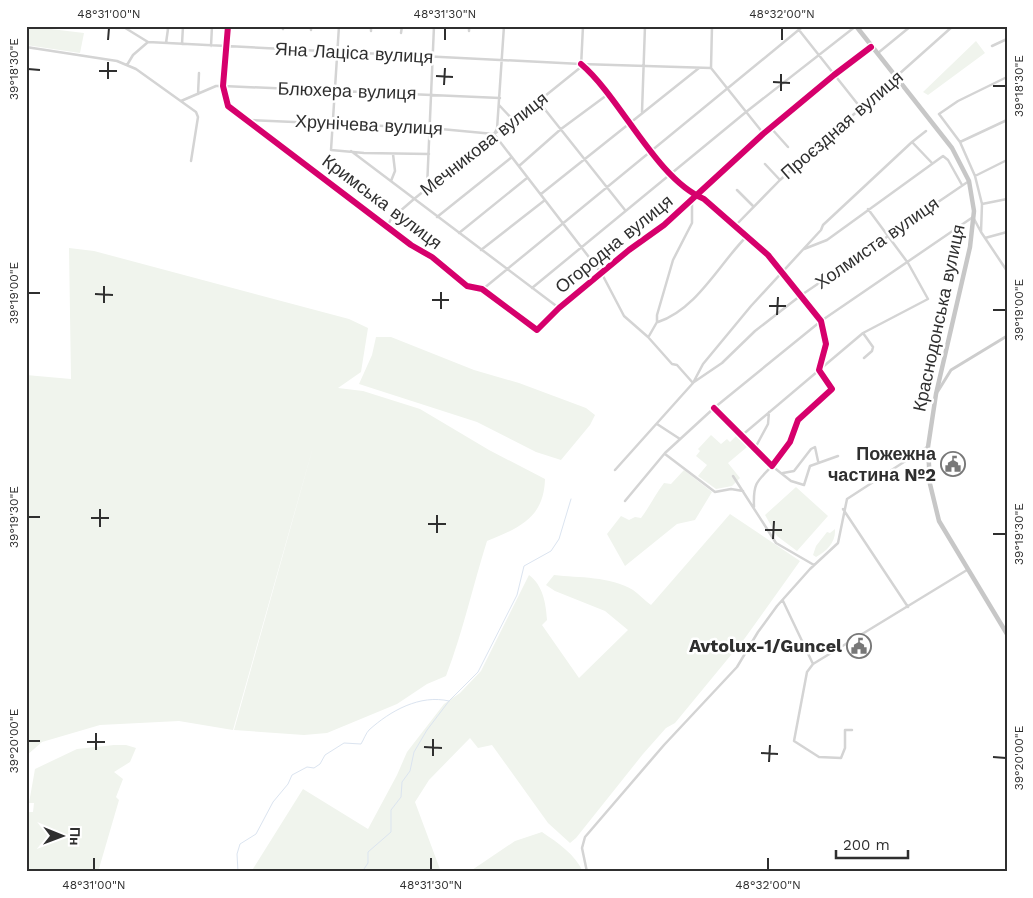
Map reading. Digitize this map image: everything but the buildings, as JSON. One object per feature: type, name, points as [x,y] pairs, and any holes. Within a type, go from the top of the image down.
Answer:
[{"type":"main road","name":"Краснодонська вулиця","points":[[856,26],[952,148],[969,181],[973,200],[970,247],[936,394],[928,447],[930,484],[939,520],[967,570],[1007,634]]},
{"type":"street","points":[[122,26],[148,42],[134,55],[127,65]]},
{"type":"street","points":[[164,26],[168,29],[166,43]]},
{"type":"street","points":[[182,26],[182,44]]},
{"type":"street","points":[[210,46],[212,26]]},
{"type":"street","points":[[223,86],[228,26]]},
{"type":"street","points":[[339,26],[331,150],[429,154]]},
{"type":"street","points":[[371,26],[371,31]]},
{"type":"street","points":[[401,33],[402,26]]},
{"type":"street","points":[[427,188],[434,26]]},
{"type":"street","points":[[469,26],[469,31]]},
{"type":"street","points":[[504,26],[500,98],[497,130],[494,134],[602,274],[624,316],[648,337],[672,364],[677,365],[693,383]]},
{"type":"street","points":[[583,26],[581,64],[629,124],[671,174],[747,236],[783,271],[800,296],[821,321],[826,344],[820,370],[832,389],[798,420],[790,442],[772,466],[757,480],[754,489],[754,507]]},
{"type":"street","points":[[642,113],[645,26]]},
{"type":"street","points":[[712,26],[711,68],[763,134]]},
{"type":"street","points":[[790,26],[801,28],[860,108]]},
{"type":"street","points":[[532,288],[746,112],[856,26]]},
{"type":"street","points":[[877,54],[911,26]]},
{"type":"street","name":"Проєздная вулиця","points":[[735,226],[780,180],[953,26]]},
{"type":"street","points":[[482,289],[801,28]]},
{"type":"street","points":[[992,46],[1007,39]]},
{"type":"street","name":"Яна Лаціса вулиця","points":[[148,42],[338,53],[711,68]]},
{"type":"street","name":"Огородна вулиця","points":[[537,330],[559,308],[692,200],[770,128],[871,47]]},
{"type":"street","points":[[26,48],[117,61],[127,65],[196,112],[198,117],[191,161]]},
{"type":"street","name":"Мечникова вулиця","points":[[388,225],[391,219],[427,188],[494,134],[514,121],[572,76],[581,64]]},
{"type":"street","points":[[541,194],[700,68]]},
{"type":"street","points":[[198,94],[199,73]]},
{"type":"street","points":[[981,232],[982,204],[975,176],[960,142],[939,114],[958,101],[1007,77]]},
{"type":"street","name":"Блюхера вулиця","points":[[181,102],[216,86],[500,98]]},
{"type":"street","name":"Кримська вулиця","points":[[223,86],[228,106],[245,120],[253,124],[388,225],[411,245],[432,257],[467,286],[482,289],[537,330]]},
{"type":"street","points":[[518,166],[561,129],[607,95]]},
{"type":"street","points":[[538,101],[625,210]]},
{"type":"street","points":[[499,105],[514,121]]},
{"type":"street","name":"Хрунічева вулиця","points":[[245,120],[334,122],[494,134]]},
{"type":"street","points":[[960,142],[1007,120]]},
{"type":"street","points":[[770,128],[788,147]]},
{"type":"street","points":[[615,470],[693,383],[703,364],[829,218],[926,131]]},
{"type":"street","points":[[912,142],[932,163]]},
{"type":"street","points":[[351,151],[559,308]]},
{"type":"street","points":[[390,181],[395,171],[393,154]]},
{"type":"street","points":[[803,249],[827,240],[943,156],[948,160],[962,185]]},
{"type":"street","points":[[437,217],[512,157]]},
{"type":"street","points":[[975,176],[1007,160]]},
{"type":"street","points":[[765,164],[780,180]]},
{"type":"street","points":[[459,233],[527,178]]},
{"type":"street","name":"Холмиста вулиця","points":[[693,383],[722,363],[755,331],[800,296],[969,181]]},
{"type":"street","points":[[737,190],[753,206]]},
{"type":"street","points":[[982,204],[1007,199]]},
{"type":"street","points":[[482,250],[544,200]]},
{"type":"street","points":[[648,337],[657,322],[657,315],[674,260],[692,223],[692,200]]},
{"type":"street","points":[[740,437],[863,333],[928,299],[908,263],[868,209]]},
{"type":"street","points":[[625,501],[665,453],[714,408],[821,321],[973,217],[1006,269]]},
{"type":"street","points":[[985,238],[1007,232]]},
{"type":"street","points":[[657,322],[669,318],[704,288],[733,250],[747,236]]},
{"type":"street","points":[[863,333],[873,347],[872,351],[864,358]]},
{"type":"street","points":[[936,394],[951,370],[1007,336]]},
{"type":"street","points":[[714,408],[740,437],[791,481],[804,485],[810,466],[818,461],[838,456]]},
{"type":"street","points":[[754,450],[768,424],[770,411]]},
{"type":"street","points":[[657,424],[680,439]]},
{"type":"street","points":[[782,473],[794,471],[810,449],[815,447],[818,461]]},
{"type":"street","points":[[587,872],[582,848],[585,837],[664,745],[737,667],[758,632],[783,601],[814,565],[838,543],[843,509],[847,499],[928,447]]},
{"type":"street","points":[[665,453],[715,492],[731,489],[743,491]]},
{"type":"street","points":[[733,476],[776,543],[814,565]]},
{"type":"street","points":[[843,509],[908,607]]},
{"type":"street","points":[[847,758],[819,757],[794,740],[807,672],[813,664],[967,570]]},
{"type":"street","points":[[783,601],[813,664]]},
{"type":"street","points":[[841,758],[845,748],[845,730],[852,730]]},
{"type":"shaded area","points":[[26,26],[84,33],[80,53],[26,45]]},
{"type":"shaded area","points":[[976,41],[985,53],[928,95],[923,92]]},
{"type":"shaded area","points":[[69,248],[94,251],[349,319],[368,328],[361,372],[338,388],[363,391],[420,409],[489,450],[545,479],[544,492],[540,503],[528,520],[487,541],[458,643],[446,676],[427,684],[397,704],[327,733],[304,735],[234,730],[317,433],[233,730],[179,721],[100,725],[42,742],[26,756],[26,375],[71,379]]},
{"type":"shaded area","points":[[376,337],[391,337],[474,370],[519,383],[586,408],[595,415],[590,425],[561,460],[536,452],[477,422],[359,384],[372,355]]},
{"type":"shaded area","points":[[711,435],[721,444],[727,439],[730,442],[736,436],[747,447],[728,463],[740,478],[732,486],[716,489],[698,476],[707,465],[696,456],[700,451],[698,449]]},
{"type":"shaded area","points":[[684,470],[712,492],[695,520],[677,524],[625,566],[607,534],[621,516],[629,520],[635,517],[641,518],[664,483],[671,484]]},
{"type":"shaded area","points":[[796,487],[828,516],[797,551],[777,536],[765,515]]},
{"type":"shaded area","points":[[730,514],[800,561],[745,638],[675,723],[666,728],[643,754],[570,843],[548,823],[492,745],[478,748],[470,738],[429,780],[415,802],[441,872],[251,872],[303,789],[368,829],[407,752],[444,704],[460,693],[481,671],[529,575],[538,584],[545,601],[547,620],[542,625],[579,678],[628,630],[605,611],[555,591],[546,585],[554,575],[594,578],[624,585],[651,605]]},
{"type":"shaded area","points":[[835,529],[834,538],[830,546],[816,557],[813,555],[816,546],[827,532],[830,533]]},
{"type":"shaded area","points":[[126,745],[136,748],[130,762],[114,772],[123,779],[116,797],[119,800],[98,872],[26,872],[28,812],[33,812],[34,803],[29,803],[35,769],[77,749]]},
{"type":"shaded area","points":[[542,832],[571,854],[583,872],[469,872],[515,841]]},
{"type":"waterway","points":[[362,872],[368,863],[368,852],[391,832],[391,810],[401,797],[402,782],[410,771],[414,752],[427,730],[449,701],[478,672],[517,595],[524,566],[551,551],[559,539],[571,499]]},
{"type":"waterway","points":[[238,872],[237,854],[240,844],[256,834],[273,802],[288,784],[292,775],[307,767],[314,768],[320,764],[325,755],[344,743],[361,744],[369,730],[377,723],[406,706],[427,700],[449,701]]},
{"type":"cycle path","points":[[228,26],[223,86],[228,106],[411,245],[432,257],[467,286],[482,289],[537,330],[559,308],[629,250],[664,225],[763,134],[871,47]]},
{"type":"cycle path","points":[[581,64],[596,79],[670,174],[687,189],[704,199],[768,255],[821,321],[826,344],[819,370],[832,389],[798,420],[790,442],[772,466],[714,408]]},
{"type":"place","name":"Пожежна частина №2","points":[[953,464]]},
{"type":"place","name":"Avtolux-1/Guncel","points":[[859,646]]}]
